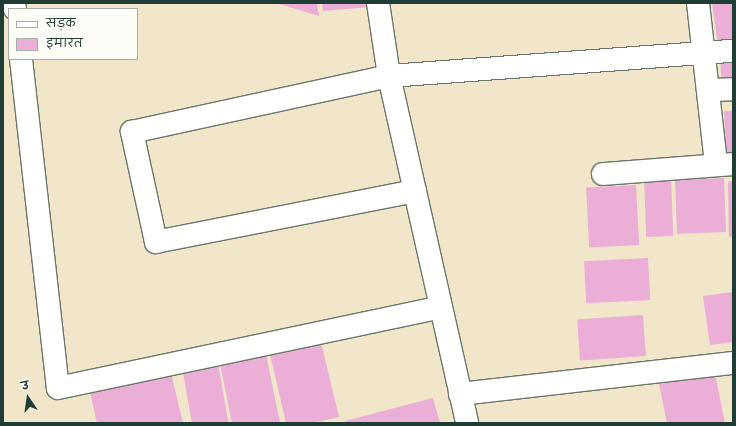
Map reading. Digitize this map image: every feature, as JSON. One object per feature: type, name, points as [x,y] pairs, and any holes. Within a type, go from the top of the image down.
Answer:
[{"type":"street","points":[[378,3],[389,76],[467,423]]},
{"type":"street","points":[[603,174],[724,164],[709,90],[698,3]]},
{"type":"street","points":[[415,191],[156,242],[132,132],[389,76],[733,51]]},
{"type":"street","points":[[21,60],[58,388],[441,307]]},
{"type":"street","points":[[709,90],[733,89]]},
{"type":"street","points":[[460,394],[733,363]]},
{"type":"building","points":[[276,3],[317,3],[319,16]]},
{"type":"building","points":[[322,3],[370,3],[370,7],[323,11]]},
{"type":"building","points":[[712,3],[733,3],[733,43],[718,45]]},
{"type":"building","points":[[733,57],[733,84],[722,85],[720,58]]},
{"type":"building","points":[[724,111],[733,111],[733,161],[727,162]]},
{"type":"building","points":[[671,174],[673,236],[646,237],[644,175]]},
{"type":"building","points":[[724,178],[726,232],[677,234],[675,180]]},
{"type":"building","points":[[733,181],[733,236],[729,237],[728,182]]},
{"type":"building","points":[[636,185],[639,245],[589,248],[586,188]]},
{"type":"building","points":[[648,258],[650,300],[586,303],[584,261]]},
{"type":"building","points":[[733,292],[733,342],[710,345],[703,296]]},
{"type":"building","points":[[643,315],[646,356],[580,361],[577,320]]},
{"type":"building","points":[[320,338],[339,417],[312,423],[286,423],[269,350]]},
{"type":"building","points":[[266,354],[280,423],[232,423],[220,364]]},
{"type":"building","points":[[217,358],[228,423],[192,423],[182,364]]},
{"type":"building","points":[[171,373],[183,423],[97,423],[90,392]]},
{"type":"building","points":[[715,374],[725,423],[667,423],[659,384]]},
{"type":"building","points":[[433,398],[440,423],[346,423],[345,421]]}]
